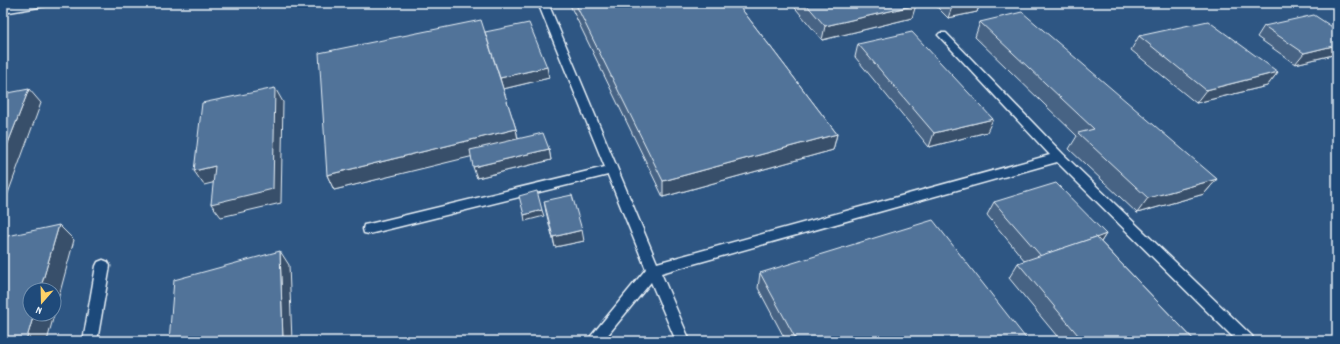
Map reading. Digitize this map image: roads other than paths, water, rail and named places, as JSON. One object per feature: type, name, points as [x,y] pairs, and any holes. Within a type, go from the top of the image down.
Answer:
[{"type":"lane","points":[[3,10],[45,3]]},
{"type":"lane","points":[[543,3],[683,341]]},
{"type":"lane","points":[[943,35],[1059,157],[1248,341]]},
{"type":"lane","points":[[594,341],[653,270],[1059,157]]},
{"type":"lane","points":[[369,229],[612,170]]},
{"type":"lane","points":[[90,341],[103,266]]}]
